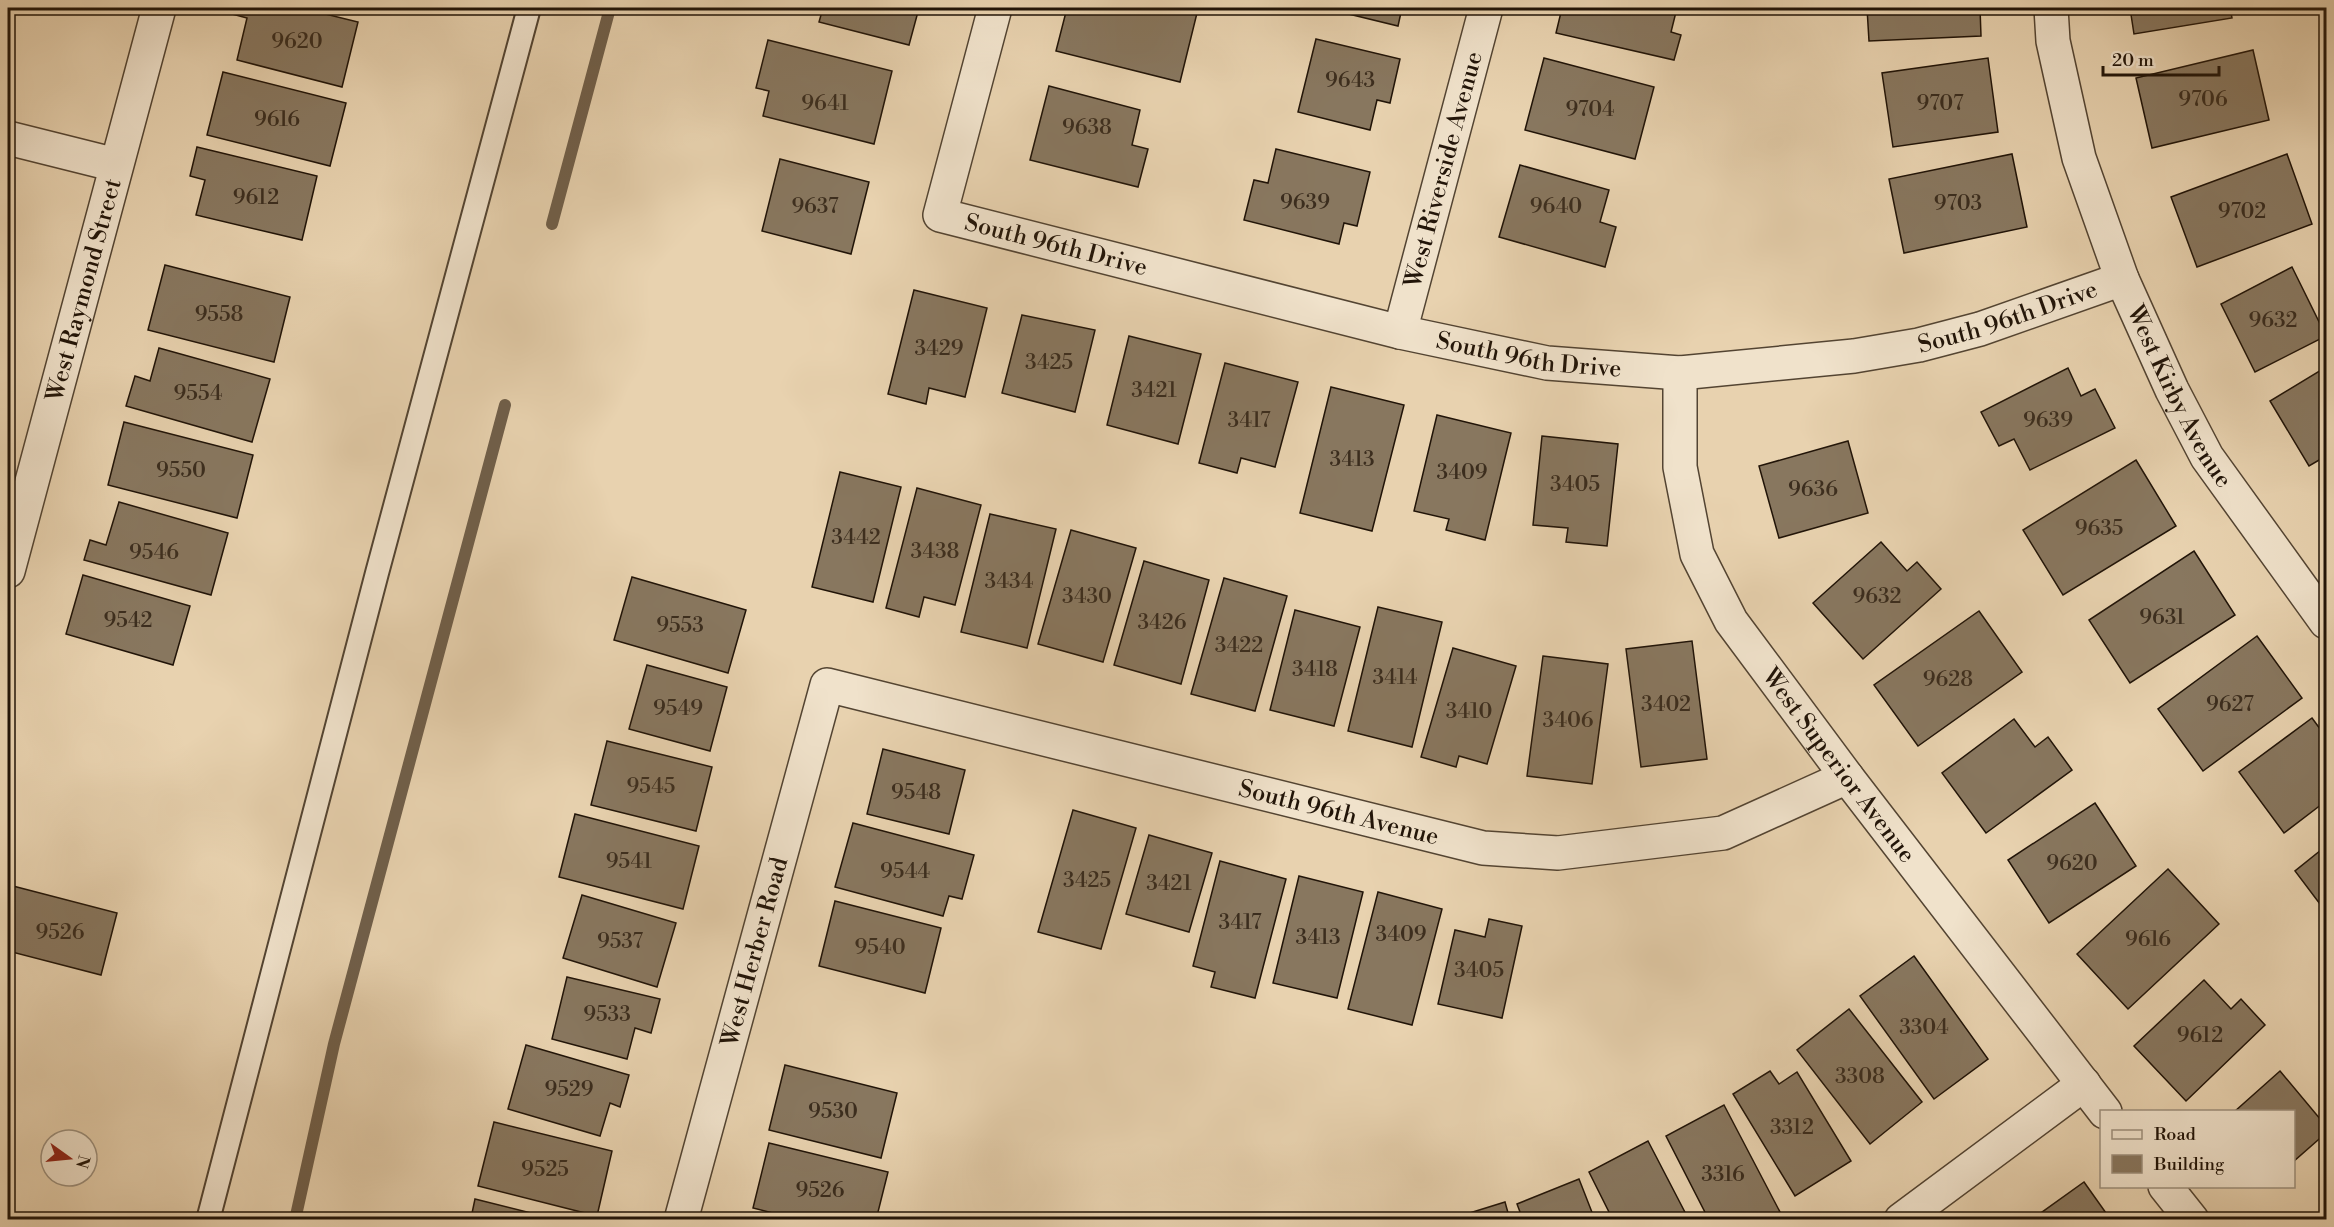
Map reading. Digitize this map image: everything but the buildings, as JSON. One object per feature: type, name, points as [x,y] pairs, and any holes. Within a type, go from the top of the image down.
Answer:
[{"type":"street","name":"West Raymond Street","points":[[8,571],[159,8]]},
{"type":"street","name":"South 96th Drive","points":[[995,8],[940,215],[1400,332],[1547,363],[1680,373],[1854,356],[1920,345],[1980,328],[2122,279]]},
{"type":"street","name":"West Riverside Avenue","points":[[1400,332],[1486,8]]},
{"type":"street","name":"West Kirby Avenue","points":[[2051,8],[2053,41],[2079,158],[2122,279],[2172,390],[2207,457],[2326,622]]},
{"type":"street","points":[[8,138],[116,165]]},
{"type":"street","name":"West Superior Avenue","points":[[1680,373],[1680,467],[1697,554],[1731,621],[1847,777],[2104,1110]]},
{"type":"street","name":"South 96th Avenue","points":[[826,685],[1483,848],[1558,853],[1723,833],[1847,777]]},
{"type":"street","name":"West Herber Road","points":[[681,1220],[826,685]]},
{"type":"street","points":[[1901,1220],[2084,1084]]},
{"type":"street","points":[[2167,1188],[2192,1220]]},
{"type":"lane","points":[[208,1220],[377,573],[529,8]]},
{"type":"waterway","points":[[552,224],[610,8]]},
{"type":"waterway","points":[[295,1220],[334,1044],[505,405]]}]
